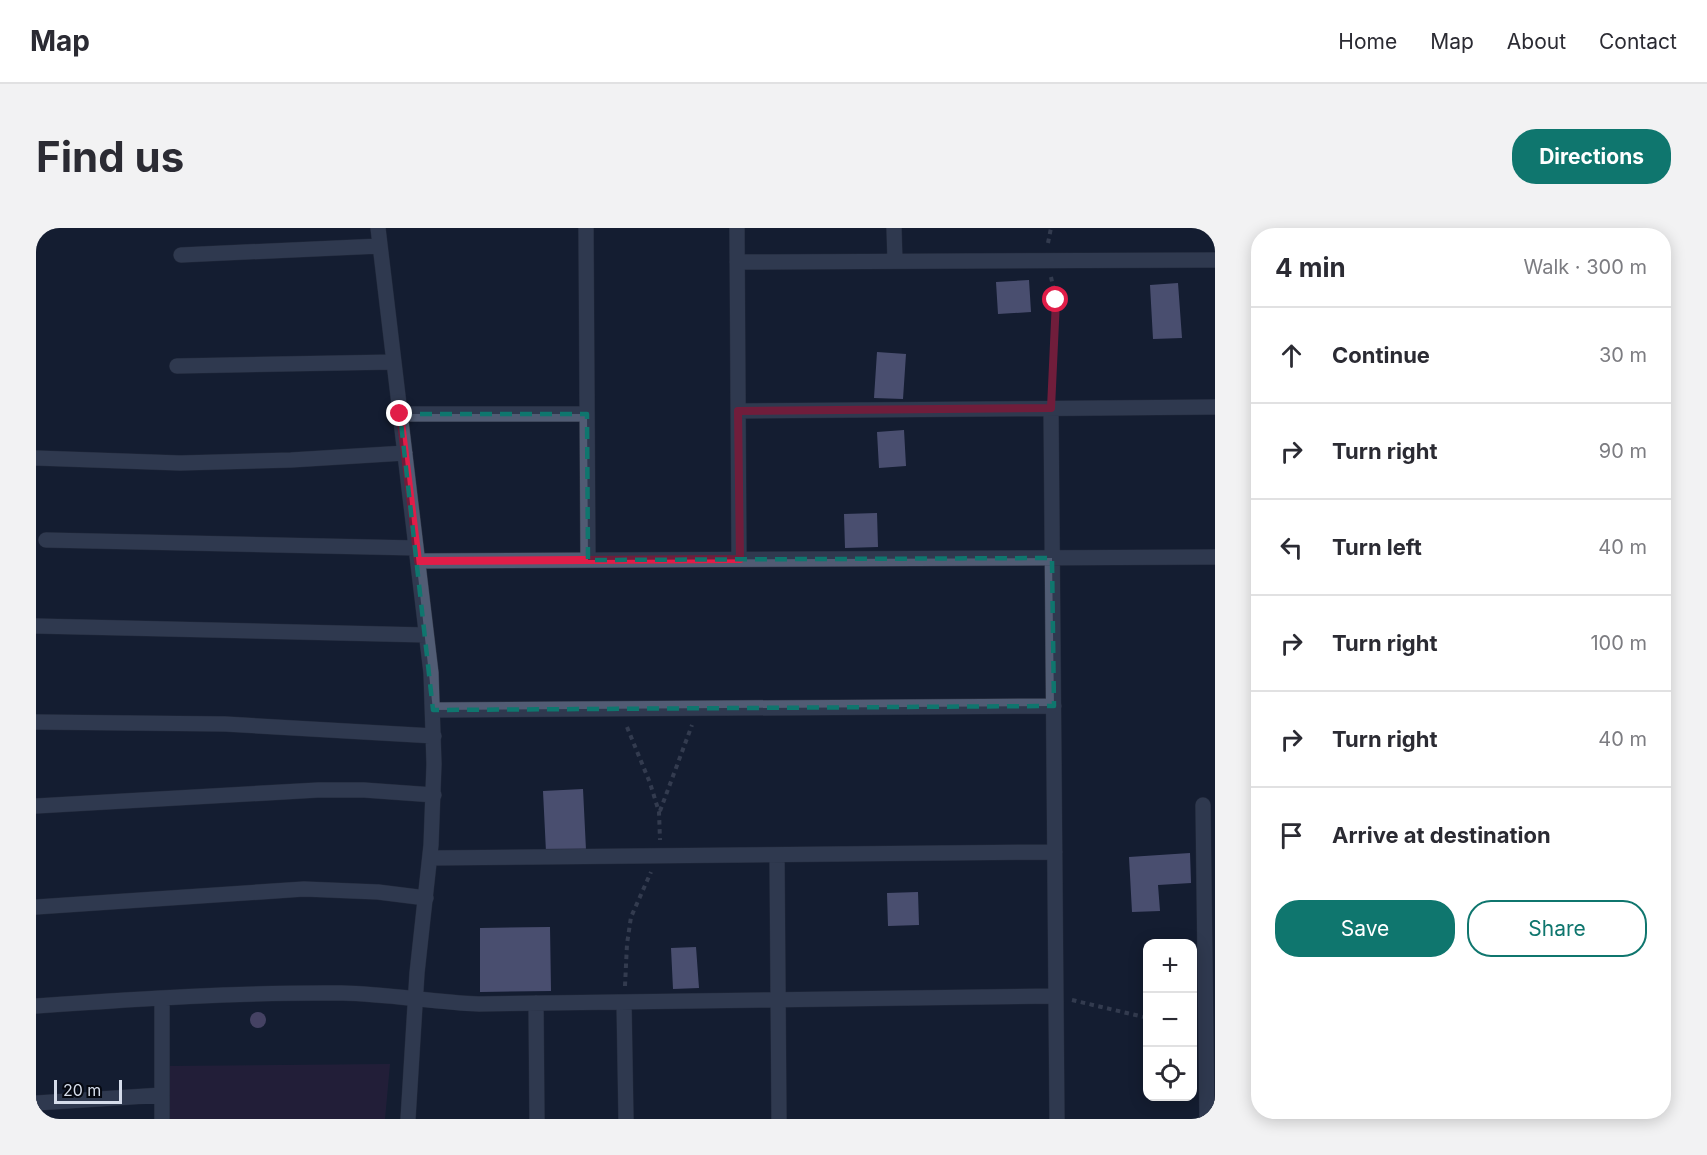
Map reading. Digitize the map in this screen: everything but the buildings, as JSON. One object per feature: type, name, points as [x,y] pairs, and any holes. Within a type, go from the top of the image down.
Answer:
[{"type":"street","points":[[378,228],[426,635],[434,736],[434,795],[430,858],[416,999],[408,1119]]},
{"type":"street","points":[[585,228],[588,560]]},
{"type":"street","points":[[736,228],[740,559]]},
{"type":"street","points":[[894,228],[895,261]]},
{"type":"street","points":[[181,255],[380,246]]},
{"type":"street","points":[[737,262],[1215,260]]},
{"type":"street","points":[[177,366],[394,362]]},
{"type":"street","points":[[738,411],[1215,407]]},
{"type":"street","points":[[1051,408],[1057,1119]]},
{"type":"street","points":[[400,414],[587,414]]},
{"type":"street","points":[[36,458],[180,463],[405,453]]},
{"type":"street","points":[[46,540],[588,560],[1215,557]]},
{"type":"street","points":[[36,626],[426,635]]},
{"type":"street","points":[[433,710],[1054,706]]},
{"type":"street","points":[[36,722],[225,724],[434,736]]},
{"type":"street","points":[[36,807],[318,790],[364,790],[434,795]]},
{"type":"street","points":[[1203,805],[1207,1119]]},
{"type":"street","points":[[430,858],[1055,852]]},
{"type":"street","points":[[777,855],[779,1119]]},
{"type":"street","points":[[36,907],[304,889],[378,892],[426,898]]},
{"type":"street","points":[[36,1006],[162,998],[344,993],[479,1004],[1056,996]]},
{"type":"street","points":[[162,998],[162,1119]]},
{"type":"street","points":[[624,1002],[626,1119]]},
{"type":"street","points":[[536,1003],[537,1119]]},
{"type":"street","points":[[36,1103],[162,1095]]},
{"type":"path","points":[[1051,228],[1048,244],[1049,261],[1056,300],[1051,408]]},
{"type":"path","points":[[659,812],[698,708]]},
{"type":"path","points":[[1056,996],[1143,1017]]},
{"type":"highlighted area","points":[[400,414],[587,414],[588,560],[1052,558],[1054,706],[433,710]]},
{"type":"shaded area","points":[[390,1064],[385,1119],[169,1119],[169,1066]]},
{"type":"route","points":[[400,414],[418,561],[740,559],[738,411],[1051,408],[1056,300]]}]
